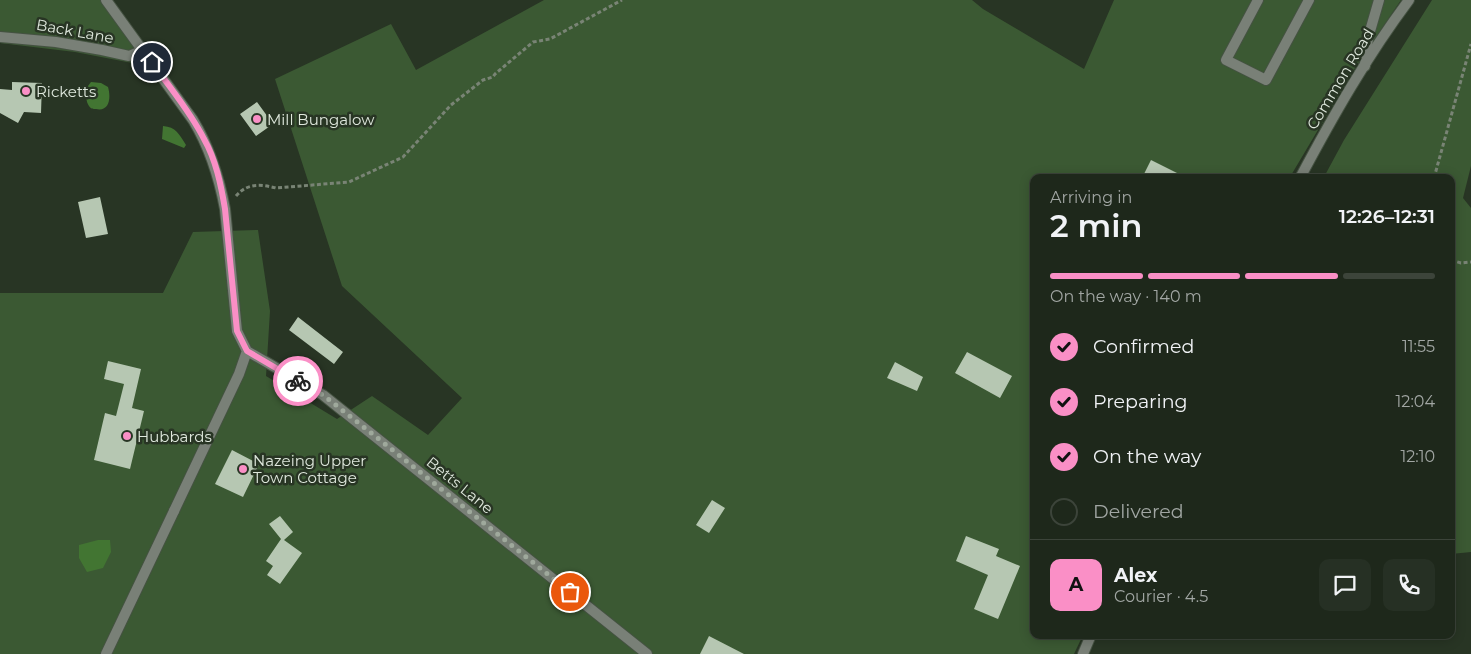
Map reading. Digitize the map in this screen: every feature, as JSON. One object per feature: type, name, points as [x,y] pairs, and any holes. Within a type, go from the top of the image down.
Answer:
[{"type":"street","points":[[106,0],[193,120],[213,158],[225,209],[237,331],[247,351],[238,374],[106,654]]},
{"type":"street","points":[[1258,0],[1226,60],[1266,80],[1309,0]]},
{"type":"street","points":[[1365,66],[1368,38],[1379,0]]},
{"type":"street","name":"Common Road","points":[[1302,174],[1334,114],[1392,23],[1409,0]]},
{"type":"street","name":"Back Lane","points":[[0,36],[56,42],[129,56],[143,50]]},
{"type":"street","name":"Betts Lane","points":[[247,351],[323,395],[647,654]]},
{"type":"street","points":[[1083,654],[1089,639]]},
{"type":"path","points":[[225,209],[243,188],[265,185],[276,188],[349,182],[403,157],[451,105],[483,80],[493,77],[533,42],[550,39],[622,0]]},
{"type":"path","points":[[1435,174],[1471,44]]},
{"type":"path","points":[[1455,261],[1471,262]]},
{"type":"shaded area","points":[[0,0],[106,0],[153,67],[75,52],[0,43]]},
{"type":"shaded area","points":[[544,0],[972,0],[983,9],[1084,69],[1114,0],[1401,0],[1353,71],[1292,174],[1030,174],[1030,639],[1081,639],[1074,654],[0,654],[0,293],[163,293],[193,232],[258,230],[270,311],[266,376],[337,419],[372,396],[428,435],[462,398],[342,286],[275,79],[391,24],[416,70]]},
{"type":"shaded area","points":[[1432,0],[1471,0],[1471,166],[1463,198],[1471,208],[1471,552],[1455,554],[1455,174],[1326,174],[1344,140]]},
{"type":"shaded area","points":[[91,82],[101,83],[108,87],[109,99],[107,106],[104,108],[93,109],[88,104],[85,90]]},
{"type":"shaded area","points":[[163,126],[177,132],[186,145],[184,148],[162,139]]},
{"type":"shaded area","points":[[98,540],[110,540],[111,552],[103,568],[87,572],[79,558],[79,545]]},
{"type":"building","points":[[12,82],[42,83],[41,113],[24,112],[18,123],[0,113],[0,89],[12,90]]},
{"type":"building","name":"Mill Bungalow","points":[[257,102],[273,124],[256,136],[240,114]]},
{"type":"building","points":[[1151,160],[1179,174],[1144,174]]},
{"type":"building","points":[[100,197],[108,234],[86,238],[78,202]]},
{"type":"building","points":[[298,317],[343,352],[334,364],[289,330]]},
{"type":"building","points":[[967,352],[1012,376],[1000,398],[955,373]]},
{"type":"building","points":[[108,361],[141,369],[132,408],[144,411],[130,469],[94,460],[105,413],[116,416],[124,384],[104,379]]},
{"type":"building","points":[[895,362],[923,377],[917,391],[887,378]]},
{"type":"building","name":"Nazeing Upper Town Cottage","points":[[232,450],[259,464],[243,497],[215,484]]},
{"type":"building","points":[[712,500],[725,508],[709,533],[696,525]]},
{"type":"building","points":[[280,516],[293,532],[284,540],[302,553],[280,584],[267,575],[273,566],[266,561],[281,539],[269,524]]},
{"type":"building","points":[[966,536],[999,549],[996,556],[1020,566],[998,619],[974,609],[988,575],[956,561]]},
{"type":"building","points":[[709,636],[744,654],[700,654]]},
{"type":"way so far","points":[[298,381],[323,395],[570,592]]},
{"type":"place","name":"Ricketts","points":[[26,91]]},
{"type":"place","name":"Mill Bungalow","points":[[257,119]]},
{"type":"place","name":"Hubbards","points":[[127,436]]},
{"type":"place","name":"Nazeing Upper Town Cottage","points":[[243,469]]},
{"type":"route","points":[[152,62],[193,120],[213,158],[225,209],[237,331],[247,351],[298,381]]}]
